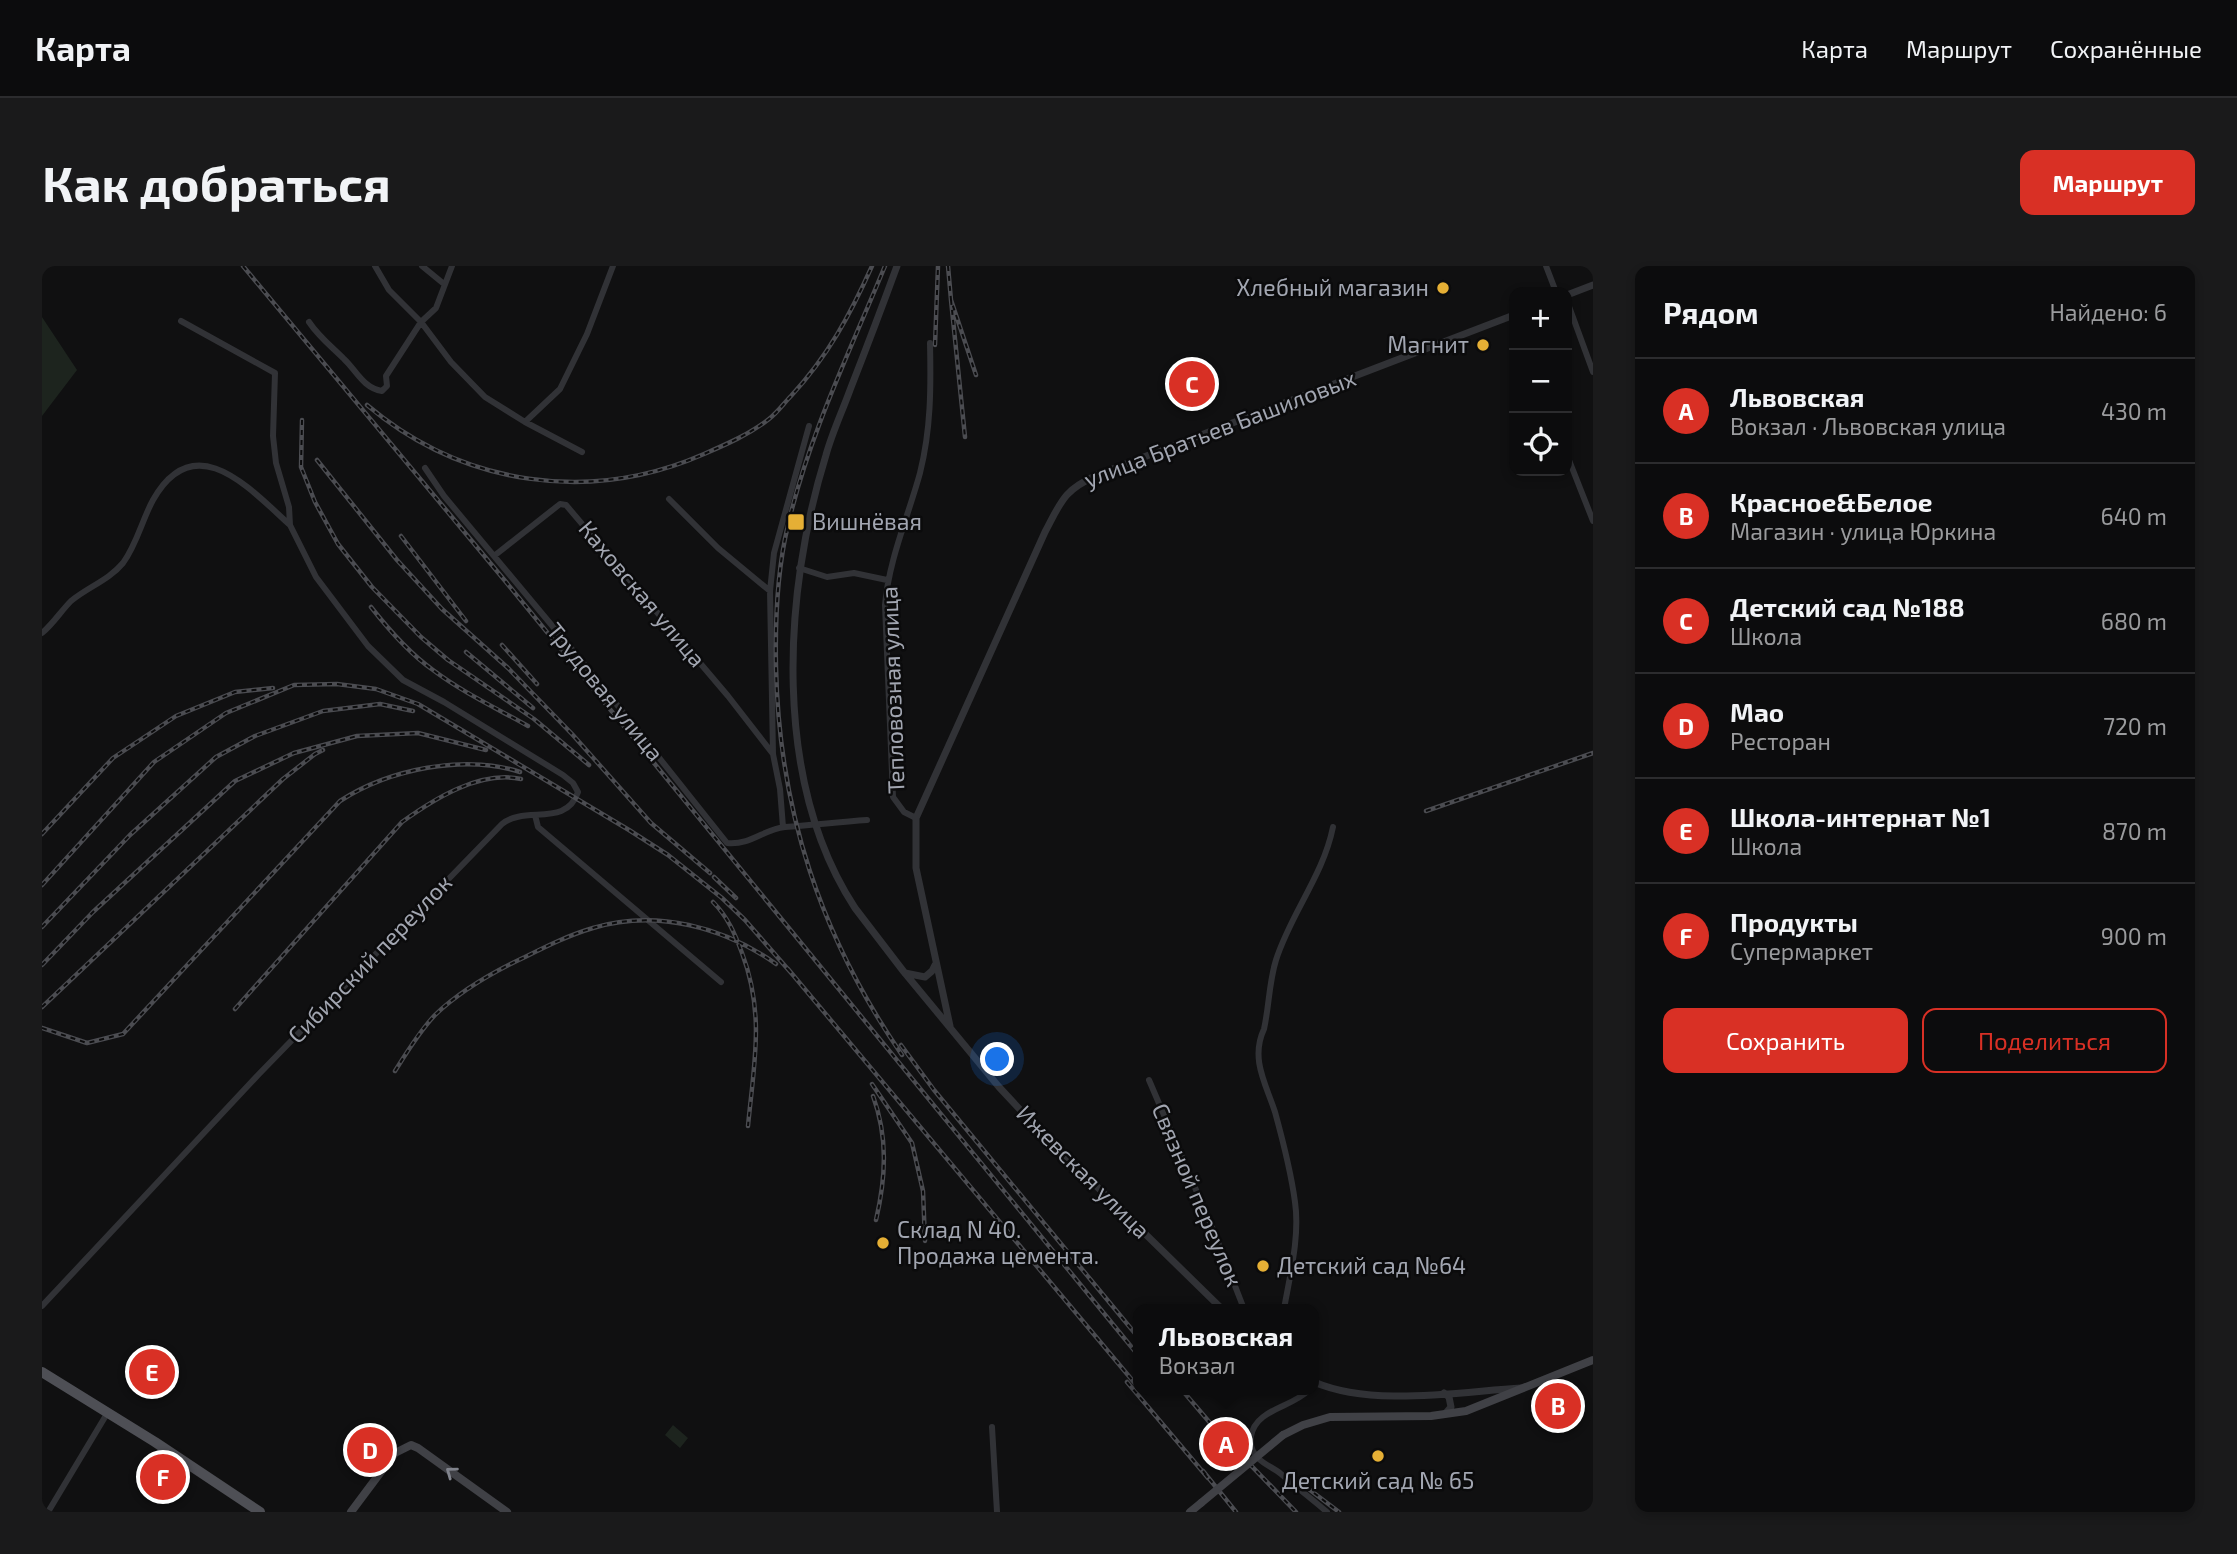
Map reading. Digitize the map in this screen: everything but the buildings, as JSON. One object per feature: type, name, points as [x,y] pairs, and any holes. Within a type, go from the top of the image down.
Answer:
[{"type":"main road","points":[[1190,1512],[1283,1436],[1303,1424],[1330,1417],[1443,1415],[1466,1411],[1593,1360]]},
{"type":"main road","points":[[42,1373],[108,1412],[256,1511]]},
{"type":"main road","points":[[351,1512],[396,1453],[411,1445],[507,1512]]},
{"type":"street","points":[[375,266],[389,290],[421,322],[451,362],[485,397],[582,452]]},
{"type":"street","points":[[422,266],[444,285]]},
{"type":"street","points":[[309,322],[321,338],[346,360],[362,381],[382,391],[387,386],[386,376],[421,322],[436,307],[452,266]]},
{"type":"street","points":[[526,422],[560,388],[587,334],[613,266]]},
{"type":"street","name":"Ижевская улица","points":[[897,266],[826,452],[799,568],[794,636],[797,735],[800,767],[817,825],[845,892],[904,972],[999,1087],[1038,1129],[1217,1304]]},
{"type":"street","points":[[1546,266],[1554,287]]},
{"type":"street","points":[[1572,293],[1593,285]]},
{"type":"street","points":[[1572,314],[1593,372]]},
{"type":"street","name":"улица Братьев Башиловых","points":[[916,818],[1045,532],[1065,494],[1075,485],[1509,318]]},
{"type":"street","points":[[181,321],[275,373],[273,436],[276,463],[289,507],[290,525]]},
{"type":"street","name":"Тепловозная улица","points":[[930,343],[931,410],[922,459],[887,580],[885,605],[893,797],[904,812],[916,818],[916,868],[950,1028]]},
{"type":"street","points":[[783,827],[780,789],[773,754],[771,591],[774,554],[809,426]]},
{"type":"street","points":[[42,633],[72,601],[111,575],[124,561],[164,482],[187,466],[205,465],[239,479],[290,525]]},
{"type":"street","name":"Трудовая улица","points":[[425,468],[444,496],[727,843],[740,844],[783,827],[867,820]]},
{"type":"street","points":[[1572,468],[1593,521]]},
{"type":"street","points":[[668,499],[718,548],[771,591]]},
{"type":"street","name":"Каховская улица","points":[[494,556],[560,504],[566,505],[728,696],[773,754]]},
{"type":"street","name":"Сибирский переулок","points":[[42,1306],[259,1074],[502,824],[515,816],[553,814],[570,805],[578,792],[573,783],[444,702],[403,680],[368,646],[316,577],[290,525]]},
{"type":"street","points":[[799,568],[827,577],[854,573],[887,580]]},
{"type":"street","points":[[535,815],[538,827],[721,982]]},
{"type":"street","points":[[1285,1304],[1297,1222],[1295,1201],[1275,1111],[1260,1074],[1260,1039],[1275,961],[1288,930],[1324,862],[1333,827]]},
{"type":"street","points":[[904,972],[925,977],[936,963]]},
{"type":"street","name":"Связной переулок","points":[[1149,1080],[1242,1304]]},
{"type":"street","points":[[1319,1384],[1365,1395],[1524,1388]]},
{"type":"street","points":[[1443,1415],[1451,1407],[1449,1397],[1444,1393]]},
{"type":"street","points":[[1304,1395],[1262,1418],[1251,1433],[1251,1442],[1253,1452],[1259,1460],[1276,1470],[1327,1512]]},
{"type":"street","points":[[48,1512],[108,1412]]},
{"type":"street","points":[[992,1427],[997,1512]]},
{"type":"shaded area","points":[[42,317],[77,370],[42,416]]},
{"type":"shaded area","points":[[673,1425],[688,1438],[680,1448],[665,1435]]},
{"type":"railway","points":[[243,266],[506,582],[1133,1349]]},
{"type":"railway","points":[[367,405],[404,432],[444,454],[486,469],[529,479],[573,482],[617,479],[661,470],[730,442],[769,419],[804,381],[827,350],[872,266]]},
{"type":"railway","points":[[885,266],[831,394],[807,459],[788,525],[779,578],[776,667],[786,772],[810,871],[827,918],[849,965],[873,1010],[902,1055]]},
{"type":"railway","points":[[935,345],[938,266]]},
{"type":"railway","points":[[948,266],[951,300],[976,375]]},
{"type":"railway","points":[[951,300],[965,437]]},
{"type":"railway","points":[[302,420],[301,467],[315,502],[338,544],[372,587],[421,637],[448,660],[534,719],[589,765]]},
{"type":"railway","points":[[317,460],[397,560],[442,609],[508,668],[572,734],[651,823],[710,873]]},
{"type":"railway","points":[[401,536],[466,621]]},
{"type":"railway","points":[[371,607],[400,641],[424,663],[467,693],[528,726]]},
{"type":"railway","points":[[502,645],[537,684]]},
{"type":"railway","points":[[466,652],[533,708]]},
{"type":"railway","points":[[42,885],[154,762],[226,713],[294,685],[337,684],[376,689],[418,704],[629,830],[668,855],[722,898],[793,975]]},
{"type":"railway","points":[[42,834],[113,758],[176,716],[235,692],[273,688]]},
{"type":"railway","points":[[42,927],[130,835],[216,757],[255,736],[323,711],[380,704],[413,711]]},
{"type":"railway","points":[[42,965],[93,912],[235,781],[294,753],[357,736],[418,733],[486,750]]},
{"type":"railway","points":[[42,1007],[283,779],[323,750]]},
{"type":"railway","points":[[1426,811],[1593,753]]},
{"type":"railway","points":[[42,1028],[87,1043],[123,1034],[340,801],[360,790],[404,773],[451,765],[475,764],[520,772]]},
{"type":"railway","points":[[235,1009],[402,822],[428,804],[474,783],[505,777],[521,779]]},
{"type":"railway","points":[[714,877],[736,898]]},
{"type":"railway","points":[[713,902],[737,939],[753,997],[756,1039],[748,1126]]},
{"type":"railway","points":[[395,1071],[429,1022],[455,998],[513,963],[558,941],[593,928],[641,920],[689,925],[734,940],[776,964]]},
{"type":"railway","points":[[788,969],[1133,1381]]},
{"type":"railway","points":[[901,1045],[934,1090],[1133,1331]]},
{"type":"railway","points":[[872,1084],[912,1143],[923,1191],[925,1241]]},
{"type":"railway","points":[[873,1096],[881,1127],[884,1157],[876,1220]]},
{"type":"railway","points":[[1127,1382],[1133,1389]]},
{"type":"railway","points":[[1138,1395],[1208,1478]]},
{"type":"railway","points":[[1186,1395],[1296,1512]]},
{"type":"railway","points":[[1203,1471],[1236,1512]]},
{"type":"railway","points":[[1306,1487],[1339,1512]]},
{"type":"place","name":"Хлебный магазин","points":[[1443,288]]},
{"type":"place","name":"Магнит","points":[[1483,345]]},
{"type":"place","name":"Детский сад №188","points":[[1192,384]]},
{"type":"place","name":"Вишнёвая","points":[[796,522]]},
{"type":"place","name":"Склад N 40. Продажа цемента.","points":[[883,1243]]},
{"type":"place","name":"Детский сад №64","points":[[1263,1266]]},
{"type":"place","name":"Школа-интернат №1","points":[[152,1372]]},
{"type":"place","name":"Красное&Белое","points":[[1558,1406]]},
{"type":"place","name":"Львовская","points":[[1226,1444]]},
{"type":"place","name":"Мао","points":[[370,1450]]},
{"type":"place","name":"Детский сад № 65","points":[[1378,1456]]},
{"type":"place","name":"Продукты","points":[[163,1477]]}]
